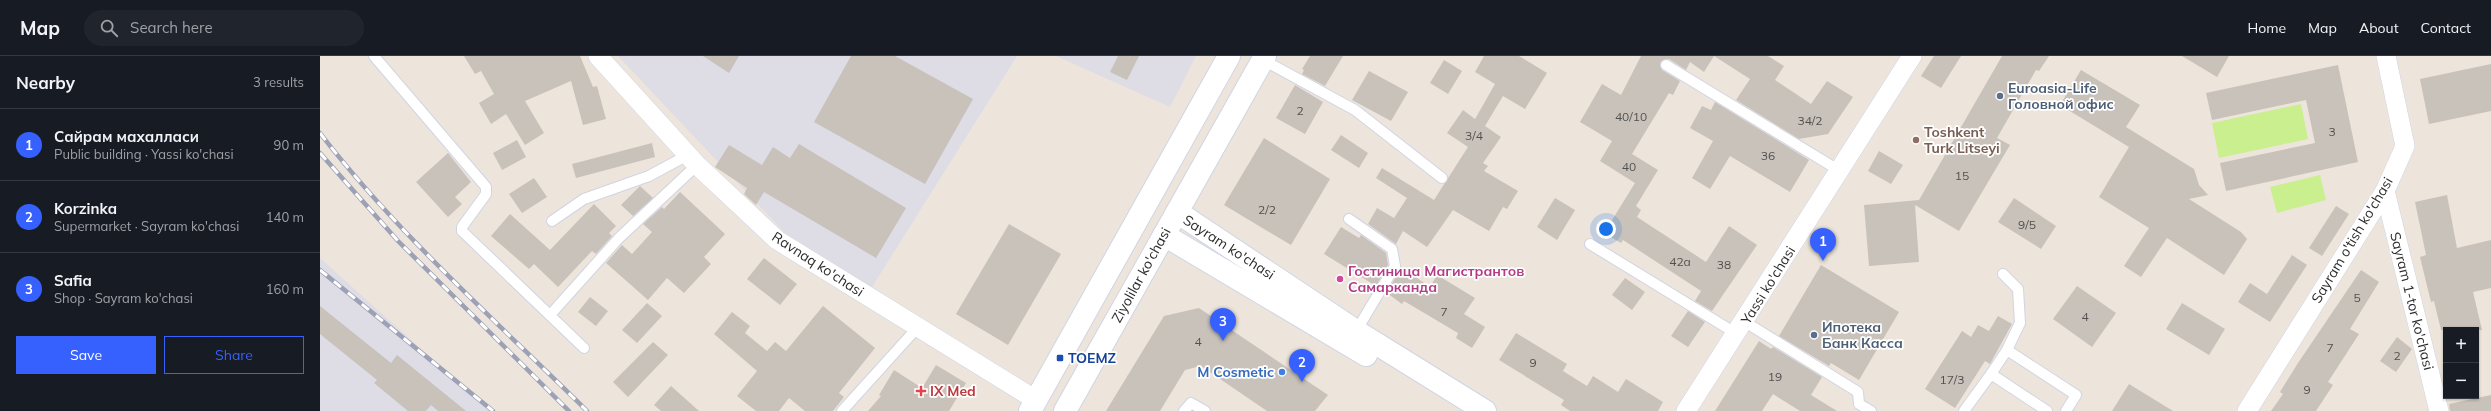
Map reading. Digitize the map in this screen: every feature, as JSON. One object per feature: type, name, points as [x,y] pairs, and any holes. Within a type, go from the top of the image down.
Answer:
[{"type":"main road","points":[[1033,406],[1229,56]]},
{"type":"main road","name":"Ziyolilar ko'chasi","points":[[1065,411],[1264,58]]},
{"type":"main road","name":"Sayram ko'chasi","points":[[1145,206],[1177,212],[1456,411]]},
{"type":"main road","name":"Sayram ko'chasi","points":[[1145,206],[1164,235],[1485,411]]},
{"type":"street","name":"Ravnaq ko'chasi","points":[[598,56],[692,160],[777,240],[918,327],[1033,406]]},
{"type":"street","name":"Yassi ko'chasi","points":[[1686,411],[1741,328],[1912,56]]},
{"type":"street","name":"Sayram o'tish ko'chasi","points":[[2247,411],[2385,191],[2405,146],[2386,56]]},
{"type":"street","name":"Sayram 1-tor ko'chasi","points":[[2385,191],[2439,411]]},
{"type":"lane","points":[[374,56],[486,187],[486,194],[462,227],[462,232],[584,348]]},
{"type":"lane","points":[[1264,58],[1355,110],[1442,178]]},
{"type":"lane","points":[[1666,65],[1840,171]]},
{"type":"lane","points":[[550,315],[692,160]]},
{"type":"lane","points":[[552,221],[584,199],[692,160]]},
{"type":"lane","points":[[1349,219],[1392,248],[1395,266],[1352,337]]},
{"type":"lane","points":[[1590,244],[1858,392],[1859,404],[1871,411]]},
{"type":"lane","points":[[1964,411],[2007,350],[2020,323],[2018,289],[2003,274]]},
{"type":"lane","points":[[842,411],[918,327]]},
{"type":"lane","points":[[2007,350],[2076,395],[2066,411]]},
{"type":"lane","points":[[1991,374],[2047,411]]},
{"type":"lane","points":[[1184,411],[1191,403],[1205,411]]},
{"type":"shaded area","points":[[618,56],[1017,56],[872,287],[785,233]]},
{"type":"shaded area","points":[[1056,56],[1196,56],[1170,107]]},
{"type":"shaded area","points":[[320,258],[490,411],[320,411]]},
{"type":"green space","points":[[2301,104],[2308,139],[2219,158],[2212,123]]},
{"type":"green space","points":[[2320,175],[2326,200],[2277,213],[2270,187]]},
{"type":"building","points":[[464,56],[580,56],[593,87],[597,86],[606,119],[583,125],[571,81],[525,101],[544,133],[525,145],[506,114],[491,124],[479,103],[494,94],[481,71],[475,74]]},
{"type":"building","points":[[703,56],[739,56],[729,73]]},
{"type":"building","points":[[851,56],[895,56],[973,99],[925,184],[814,122]]},
{"type":"building","points":[[1118,56],[1139,56],[1127,80],[1110,72]]},
{"type":"building","points":[[1310,56],[1343,56],[1325,86],[1302,74],[1304,70],[1302,69]]},
{"type":"building","points":[[1484,56],[1519,56],[1547,73],[1525,109],[1503,96],[1485,126],[1501,137],[1483,163],[1488,166],[1484,171],[1518,191],[1507,209],[1503,207],[1489,231],[1453,210],[1427,247],[1403,231],[1396,244],[1368,224],[1377,208],[1394,218],[1407,198],[1376,178],[1382,168],[1434,200],[1468,147],[1447,133],[1463,110],[1475,119],[1495,84],[1475,72]]},
{"type":"building","points":[[1641,56],[1714,56],[1704,72],[1690,62],[1686,70],[1669,59],[1661,61],[1660,65],[1662,70],[1680,81],[1673,95],[1669,93],[1632,154],[1658,170],[1636,206],[1641,210],[1637,217],[1706,262],[1729,226],[1757,245],[1712,311],[1695,301],[1701,291],[1623,240],[1621,243],[1604,233],[1635,183],[1600,161],[1612,141],[1580,122],[1602,84],[1621,95]]},
{"type":"building","points":[[1714,56],[1768,56],[1784,66],[1775,80],[1811,104],[1827,81],[1853,97],[1828,134],[1799,139],[1736,100],[1750,79]]},
{"type":"building","points":[[1934,56],[1961,56],[1941,88],[1921,76]]},
{"type":"building","points":[[2002,56],[2049,56],[2039,71],[2036,70],[1997,138],[2010,145],[1959,231],[1915,205],[1919,262],[1869,266],[1864,205],[1919,200]]},
{"type":"building","points":[[2182,56],[2229,56],[2217,77]]},
{"type":"building","points":[[1444,60],[1462,71],[1448,94],[1430,83]]},
{"type":"building","points":[[2491,64],[2491,111],[2429,124],[2420,79]]},
{"type":"building","points":[[2338,65],[2358,162],[2226,191],[2220,163],[2315,143],[2306,100],[2212,120],[2206,93]]},
{"type":"building","points":[[2081,70],[2140,105],[2126,127],[2194,169],[2199,185],[2208,195],[2189,199],[2241,232],[2247,239],[2224,275],[2167,238],[2141,277],[2124,266],[2149,228],[2099,197],[2129,147],[2060,105]]},
{"type":"building","points":[[1369,71],[1408,92],[1391,121],[1352,100]]},
{"type":"building","points":[[1295,85],[1323,102],[1305,134],[1276,118]]},
{"type":"building","points":[[1715,102],[1809,160],[1790,192],[1730,156],[1710,189],[1692,178],[1713,141],[1690,128],[1702,106],[1711,110]]},
{"type":"building","points":[[1341,135],[1368,153],[1359,168],[1331,150]]},
{"type":"building","points":[[1264,138],[1330,179],[1291,245],[1224,205]]},
{"type":"building","points":[[517,140],[526,157],[502,170],[493,153]]},
{"type":"building","points":[[652,143],[655,157],[576,178],[572,164]]},
{"type":"building","points":[[799,144],[906,208],[876,258],[764,192],[756,205],[744,194],[747,188],[715,167],[729,145],[762,165],[773,147],[790,158]]},
{"type":"building","points":[[1879,151],[1903,165],[1891,184],[1868,171]]},
{"type":"building","points":[[448,153],[471,182],[455,197],[462,204],[448,217],[416,182]]},
{"type":"building","points":[[534,178],[547,197],[522,213],[509,194]]},
{"type":"building","points":[[640,186],[653,198],[633,216],[621,205]]},
{"type":"building","points":[[680,192],[725,234],[704,257],[711,264],[684,293],[667,278],[648,300],[606,263],[622,245],[632,254],[652,232],[643,224],[662,207],[664,209]]},
{"type":"building","points":[[2447,195],[2457,248],[2491,240],[2491,288],[2473,292],[2482,330],[2479,330],[2479,327],[2443,327],[2443,330],[2441,330],[2434,301],[2431,302],[2420,257],[2426,255],[2415,202]]},
{"type":"building","points":[[1555,198],[1575,210],[1557,240],[1537,227]]},
{"type":"building","points":[[2014,198],[2056,226],[2041,249],[1998,222]]},
{"type":"building","points":[[594,204],[616,226],[609,233],[612,236],[596,254],[592,251],[558,287],[534,264],[529,269],[491,236],[510,214],[550,250]]},
{"type":"building","points":[[2336,206],[2349,214],[2322,256],[2309,248]]},
{"type":"building","points":[[1009,224],[1061,254],[1008,345],[956,314]]},
{"type":"building","points":[[1341,227],[1359,238],[1361,235],[1386,253],[1388,265],[1376,286],[1324,254]]},
{"type":"building","points":[[2292,255],[2307,265],[2270,322],[2238,302],[2250,283],[2267,294]]},
{"type":"building","points":[[764,258],[797,284],[780,305],[747,279]]},
{"type":"building","points":[[1821,265],[1899,312],[1859,380],[1831,363],[1829,366],[1779,336]]},
{"type":"building","points":[[1401,267],[1430,287],[1437,275],[1475,298],[1464,314],[1485,327],[1472,348],[1456,338],[1458,333],[1404,301],[1402,304],[1387,293]]},
{"type":"building","points":[[2361,270],[2379,282],[2350,329],[2359,334],[2328,382],[2333,385],[2316,411],[2271,411],[2283,394],[2280,392],[2298,363]]},
{"type":"building","points":[[1625,278],[1645,292],[1632,310],[1612,295]]},
{"type":"building","points":[[2077,286],[2116,313],[2092,347],[2053,319]]},
{"type":"building","points":[[590,297],[608,311],[596,326],[578,312]]},
{"type":"building","points":[[647,303],[662,316],[637,343],[622,330]]},
{"type":"building","points":[[2182,303],[2225,329],[2209,355],[2166,329]]},
{"type":"building","points":[[320,306],[391,363],[397,355],[466,411],[438,411],[431,405],[426,411],[408,411],[374,383],[377,380],[320,334]]},
{"type":"building","points":[[823,306],[875,348],[839,393],[844,397],[833,411],[805,411],[789,398],[779,411],[756,411],[737,396],[757,371],[714,334],[732,312],[750,326],[745,333],[767,351],[775,342],[786,351]]},
{"type":"building","points":[[1199,308],[1328,395],[1315,411],[1267,411],[1201,366],[1185,370],[1160,411],[1106,411],[1164,316]]},
{"type":"building","points":[[1688,311],[1705,322],[1688,347],[1671,336]]},
{"type":"building","points":[[1998,316],[2012,324],[1990,364],[1985,361],[1955,408],[1925,389],[1962,331],[1971,337],[1978,325],[1989,331]]},
{"type":"building","points":[[1516,333],[1567,364],[1563,371],[1587,386],[1593,376],[1618,392],[1626,379],[1663,402],[1658,411],[1570,411],[1561,405],[1564,400],[1499,360]]},
{"type":"building","points":[[2397,337],[2412,349],[2396,372],[2380,361]]},
{"type":"building","points":[[1759,341],[1771,349],[1773,347],[1822,377],[1811,395],[1837,411],[1800,411],[1773,394],[1762,411],[1715,411]]},
{"type":"building","points":[[653,342],[668,355],[628,397],[613,382]]},
{"type":"building","name":"IX Med","points":[[936,365],[966,383],[949,411],[868,411],[881,396],[879,395],[894,370],[922,388]]},
{"type":"building","points":[[2129,384],[2173,411],[2112,411]]},
{"type":"building","points":[[671,386],[699,411],[661,411],[654,405]]},
{"type":"building","points":[[2491,395],[2491,411],[2450,411],[2449,404],[2479,399],[2479,398]]},
{"type":"railway","points":[[320,133],[350,170],[415,241],[483,310],[587,411]]},
{"type":"railway","points":[[320,153],[398,241],[569,411]]},
{"type":"railway","points":[[320,270],[493,411]]},
{"type":"place","name":"Euroasia-Life Головной офис","points":[[2000,96]]},
{"type":"place","name":"Toshkent Turk Litseyi","points":[[1916,140]]},
{"type":"place","name":"Сайрам махалласи","points":[[1823,261]]},
{"type":"place","name":"Гостиница Магистрантов Самарканда","points":[[1340,279]]},
{"type":"place","name":"Ипотека Банк Касса","points":[[1814,335]]},
{"type":"place","name":"Safia","points":[[1223,341]]},
{"type":"place","name":"TOEMZ","points":[[1060,358]]},
{"type":"place","name":"M Cosmetic","points":[[1282,372]]},
{"type":"place","name":"Korzinka","points":[[1302,382]]},
{"type":"place","name":"IX Med","points":[[921,391]]}]
